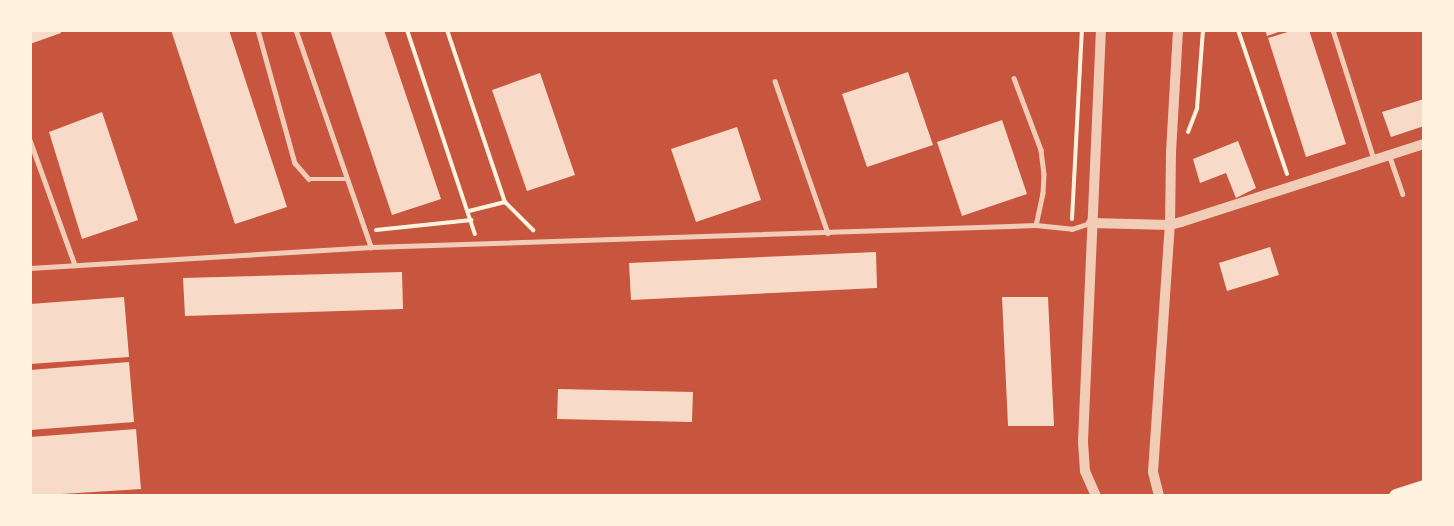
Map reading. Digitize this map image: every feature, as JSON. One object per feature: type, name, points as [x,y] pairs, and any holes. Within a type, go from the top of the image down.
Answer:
[{"type":"highway","points":[[1396,496],[1424,487]]},
{"type":"street","points":[[1096,496],[1085,471],[1083,441],[1101,30]]},
{"type":"street","points":[[1159,496],[1153,472],[1170,225],[1171,152],[1178,30]]},
{"type":"street","points":[[1091,223],[1170,225],[1424,144]]},
{"type":"lane","points":[[258,30],[295,163],[309,179],[347,179]]},
{"type":"lane","points":[[296,30],[371,247]]},
{"type":"lane","points":[[1332,30],[1374,160]]},
{"type":"lane","points":[[1014,78],[1042,158],[1043,194],[1036,225]]},
{"type":"lane","points":[[775,81],[828,233]]},
{"type":"lane","points":[[30,140],[75,265]]},
{"type":"lane","points":[[1389,155],[1402,194]]},
{"type":"lane","points":[[30,268],[371,247],[1036,225],[1072,229],[1091,223]]},
{"type":"path","points":[[407,30],[469,212],[477,243]]},
{"type":"path","points":[[447,30],[505,202],[543,241]]},
{"type":"path","points":[[1072,229],[1082,30]]},
{"type":"path","points":[[1185,140],[1197,108],[1203,30]]},
{"type":"path","points":[[1238,30],[1291,186]]},
{"type":"path","points":[[469,212],[505,202]]},
{"type":"path","points":[[367,231],[471,220]]},
{"type":"building","points":[[30,30],[60,30],[61,33],[30,44]]},
{"type":"building","points":[[171,30],[229,30],[287,207],[235,224]]},
{"type":"building","points":[[330,30],[384,30],[441,199],[392,215]]},
{"type":"building","points":[[1265,30],[1284,30],[1267,36]]},
{"type":"building","points":[[1294,30],[1309,30],[1346,144],[1306,157],[1268,38]]},
{"type":"building","points":[[908,72],[933,145],[867,167],[842,94]]},
{"type":"building","points":[[540,73],[575,175],[527,191],[492,90]]},
{"type":"building","points":[[1424,99],[1424,126],[1391,137],[1382,112]]},
{"type":"building","points":[[102,112],[138,220],[82,239],[49,132]]},
{"type":"building","points":[[1002,120],[1027,194],[962,216],[937,142]]},
{"type":"building","points":[[737,127],[761,200],[696,222],[671,149]]},
{"type":"building","points":[[1238,141],[1256,188],[1236,198],[1226,173],[1200,183],[1193,159]]},
{"type":"building","points":[[1270,247],[1279,275],[1227,291],[1219,263]]},
{"type":"building","points":[[876,252],[877,288],[631,300],[629,263]]},
{"type":"building","points":[[402,272],[403,309],[185,316],[183,278]]},
{"type":"building","points":[[124,297],[129,357],[30,364],[30,304]]},
{"type":"building","points":[[1002,297],[1048,297],[1054,426],[1008,426]]},
{"type":"building","points":[[129,362],[134,422],[30,430],[30,370]]},
{"type":"building","points":[[558,389],[693,392],[692,422],[557,419]]},
{"type":"building","points":[[136,429],[141,489],[30,496],[30,437]]}]
